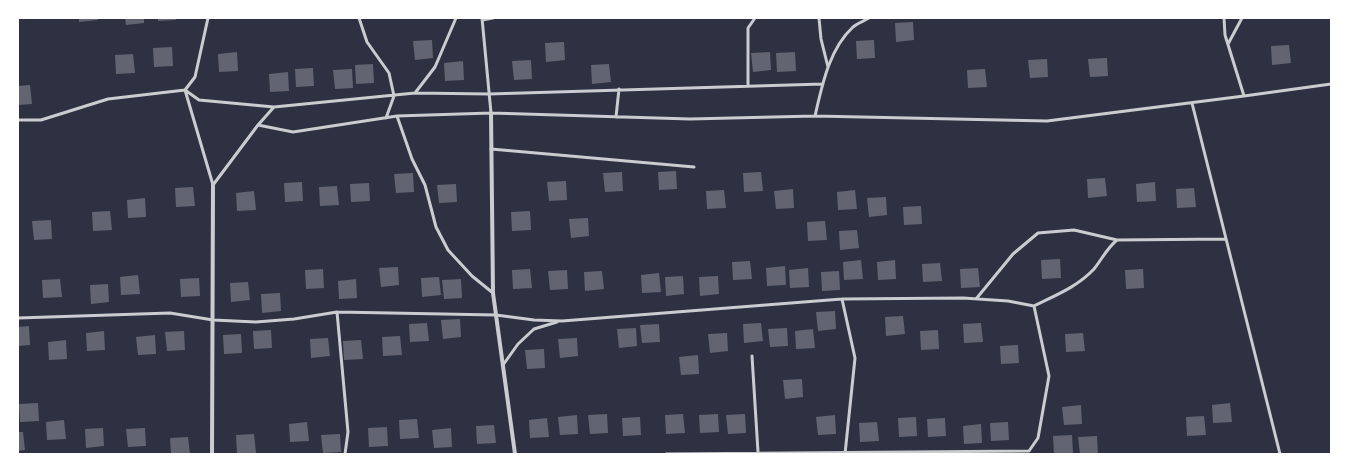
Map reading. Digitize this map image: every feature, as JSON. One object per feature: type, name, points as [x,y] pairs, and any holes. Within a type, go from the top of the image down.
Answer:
[{"type":"street","points":[[491,113],[493,293],[515,454]]},
{"type":"street","points":[[212,454],[214,186]]},
{"type":"lane","points":[[185,90],[195,77],[208,18]]},
{"type":"lane","points":[[359,18],[367,42],[389,72],[394,96],[386,118]]},
{"type":"lane","points":[[414,94],[435,67],[456,18]]},
{"type":"lane","points":[[491,113],[482,19],[493,18]]},
{"type":"lane","points":[[748,86],[748,28],[755,18]]},
{"type":"lane","points":[[819,18],[821,39],[828,68]]},
{"type":"lane","points":[[815,116],[828,68],[841,41],[854,26],[870,18]]},
{"type":"lane","points":[[1224,18],[1225,35],[1244,96]]},
{"type":"lane","points":[[1228,44],[1242,18]]},
{"type":"lane","points":[[18,120],[41,120],[108,99],[185,90],[199,100],[274,107],[414,94],[489,94],[823,84]]},
{"type":"lane","points":[[258,125],[293,132],[397,116],[491,113],[690,119],[815,116],[1047,121],[1331,84]]},
{"type":"lane","points":[[616,117],[619,89]]},
{"type":"lane","points":[[185,90],[214,186]]},
{"type":"lane","points":[[1192,103],[1280,454]]},
{"type":"lane","points":[[214,186],[258,125],[274,107]]},
{"type":"lane","points":[[397,116],[412,158],[425,185],[436,226],[448,250],[472,276],[493,293]]},
{"type":"lane","points":[[492,149],[694,167]]},
{"type":"lane","points":[[976,299],[1013,254],[1038,233],[1074,230],[1117,240],[1226,239]]},
{"type":"lane","points":[[18,318],[170,313],[212,320],[263,322],[294,320],[337,312],[496,315],[534,320],[562,321],[842,299],[976,299],[1008,301],[1034,306],[1077,284],[1095,268],[1110,245],[1117,240]]},
{"type":"lane","points":[[842,299],[854,358],[845,453]]},
{"type":"lane","points":[[666,454],[758,452],[845,453],[1029,451],[1038,438],[1049,376],[1034,306]]},
{"type":"lane","points":[[337,312],[348,432],[345,454]]},
{"type":"lane","points":[[503,365],[518,344],[534,329],[562,321]]},
{"type":"lane","points":[[752,356],[758,452]]},
{"type":"building","points":[[79,18],[98,18],[98,20],[79,22]]},
{"type":"building","points":[[125,18],[144,18],[144,23],[126,25]]},
{"type":"building","points":[[158,18],[176,18],[176,20],[158,21]]},
{"type":"building","points":[[913,22],[914,40],[896,42],[895,23]]},
{"type":"building","points":[[432,40],[433,58],[415,60],[413,41]]},
{"type":"building","points":[[874,40],[875,58],[857,59],[856,41]]},
{"type":"building","points":[[564,42],[565,60],[546,62],[545,43]]},
{"type":"building","points":[[1289,45],[1291,63],[1272,65],[1271,46]]},
{"type":"building","points":[[172,47],[173,66],[154,67],[153,48]]},
{"type":"building","points":[[237,52],[238,71],[219,72],[218,54]]},
{"type":"building","points":[[770,52],[771,70],[753,72],[751,53]]},
{"type":"building","points":[[795,52],[796,71],[777,72],[776,53]]},
{"type":"building","points":[[133,54],[135,73],[116,74],[115,55]]},
{"type":"building","points":[[1107,58],[1108,76],[1090,77],[1088,59]]},
{"type":"building","points":[[1047,59],[1048,77],[1030,78],[1028,60]]},
{"type":"building","points":[[531,60],[532,79],[514,80],[512,61]]},
{"type":"building","points":[[463,61],[464,80],[445,81],[444,63]]},
{"type":"building","points":[[373,64],[374,83],[356,84],[355,65]]},
{"type":"building","points":[[609,64],[611,82],[592,84],[591,65]]},
{"type":"building","points":[[313,68],[314,86],[296,87],[295,69]]},
{"type":"building","points":[[352,69],[353,88],[335,89],[333,70]]},
{"type":"building","points":[[985,69],[987,87],[968,88],[967,70]]},
{"type":"building","points":[[288,72],[289,91],[270,92],[269,74]]},
{"type":"building","points":[[30,85],[32,104],[18,105],[18,86]]},
{"type":"building","points":[[676,171],[677,189],[659,190],[658,172]]},
{"type":"building","points":[[622,172],[623,191],[605,192],[603,173]]},
{"type":"building","points":[[761,172],[763,191],[744,192],[743,173]]},
{"type":"building","points":[[413,173],[414,192],[396,193],[394,174]]},
{"type":"building","points":[[1105,178],[1107,196],[1088,198],[1087,179]]},
{"type":"building","points":[[566,181],[567,200],[549,201],[547,182]]},
{"type":"building","points":[[302,182],[303,201],[285,202],[284,183]]},
{"type":"building","points":[[1155,182],[1156,201],[1137,202],[1136,184]]},
{"type":"building","points":[[369,183],[370,201],[351,202],[350,184]]},
{"type":"building","points":[[456,184],[457,202],[439,203],[437,185]]},
{"type":"building","points":[[337,186],[339,205],[320,206],[319,187]]},
{"type":"building","points":[[193,187],[195,206],[176,207],[175,188]]},
{"type":"building","points":[[1194,188],[1196,207],[1177,208],[1176,189]]},
{"type":"building","points":[[793,189],[794,208],[776,209],[774,191]]},
{"type":"building","points":[[724,190],[726,208],[707,209],[706,191]]},
{"type":"building","points":[[855,190],[857,209],[838,210],[837,192]]},
{"type":"building","points":[[254,191],[256,210],[237,211],[236,193]]},
{"type":"building","points":[[886,197],[887,215],[869,217],[867,198]]},
{"type":"building","points":[[145,198],[146,217],[128,218],[127,200]]},
{"type":"building","points":[[921,206],[922,224],[904,225],[903,207]]},
{"type":"building","points":[[110,211],[112,230],[93,231],[92,212]]},
{"type":"building","points":[[530,211],[531,230],[512,231],[511,212]]},
{"type":"building","points":[[588,218],[589,236],[571,238],[569,219]]},
{"type":"building","points":[[51,220],[52,239],[34,240],[32,221]]},
{"type":"building","points":[[825,221],[827,240],[808,241],[807,222]]},
{"type":"building","points":[[857,230],[859,248],[840,250],[839,231]]},
{"type":"building","points":[[1060,259],[1061,278],[1042,279],[1041,260]]},
{"type":"building","points":[[861,260],[863,279],[844,280],[843,262]]},
{"type":"building","points":[[895,260],[896,279],[878,280],[877,262]]},
{"type":"building","points":[[750,261],[752,279],[733,280],[732,262]]},
{"type":"building","points":[[940,263],[942,281],[923,282],[922,264]]},
{"type":"building","points":[[785,266],[786,285],[767,286],[766,268]]},
{"type":"building","points":[[398,267],[399,285],[381,287],[379,268]]},
{"type":"building","points":[[808,268],[809,287],[790,288],[789,270]]},
{"type":"building","points":[[978,268],[980,287],[961,288],[960,269]]},
{"type":"building","points":[[323,269],[324,288],[306,289],[305,270]]},
{"type":"building","points":[[530,269],[532,288],[513,289],[512,270]]},
{"type":"building","points":[[1143,269],[1144,288],[1126,289],[1125,270]]},
{"type":"building","points":[[567,270],[568,289],[550,290],[548,271]]},
{"type":"building","points":[[602,271],[604,289],[585,291],[584,272]]},
{"type":"building","points":[[839,271],[840,290],[822,291],[821,272]]},
{"type":"building","points":[[659,273],[661,292],[642,293],[641,275]]},
{"type":"building","points":[[138,275],[140,294],[121,295],[120,277]]},
{"type":"building","points":[[683,276],[684,294],[666,296],[665,277]]},
{"type":"building","points":[[718,276],[719,294],[700,296],[699,277]]},
{"type":"building","points":[[439,277],[441,295],[422,297],[421,278]]},
{"type":"building","points":[[199,278],[200,296],[181,297],[180,279]]},
{"type":"building","points":[[60,279],[62,297],[43,298],[42,280]]},
{"type":"building","points":[[356,279],[357,298],[339,299],[338,281]]},
{"type":"building","points":[[461,279],[462,298],[444,299],[442,280]]},
{"type":"building","points":[[248,282],[250,300],[231,302],[230,283]]},
{"type":"building","points":[[108,284],[109,302],[91,304],[90,285]]},
{"type":"building","points":[[280,293],[281,311],[262,313],[261,294]]},
{"type":"building","points":[[835,311],[836,329],[818,331],[816,312]]},
{"type":"building","points":[[903,316],[905,334],[886,336],[885,317]]},
{"type":"building","points":[[460,319],[461,337],[443,339],[441,320]]},
{"type":"building","points":[[427,323],[429,341],[410,342],[409,324]]},
{"type":"building","points":[[761,323],[763,341],[744,343],[743,324]]},
{"type":"building","points":[[981,323],[983,342],[964,343],[963,324]]},
{"type":"building","points":[[659,324],[660,342],[642,343],[640,325]]},
{"type":"building","points":[[29,326],[30,345],[18,346],[18,327]]},
{"type":"building","points":[[636,328],[637,346],[619,348],[617,329]]},
{"type":"building","points":[[787,328],[788,346],[770,347],[768,329]]},
{"type":"building","points":[[813,329],[815,348],[796,349],[795,331]]},
{"type":"building","points":[[271,330],[272,348],[254,349],[253,331]]},
{"type":"building","points":[[938,330],[939,349],[921,350],[920,331]]},
{"type":"building","points":[[104,331],[105,350],[87,351],[86,333]]},
{"type":"building","points":[[184,331],[185,350],[167,351],[165,332]]},
{"type":"building","points":[[727,333],[728,351],[710,353],[708,334]]},
{"type":"building","points":[[1083,333],[1085,351],[1066,352],[1065,334]]},
{"type":"building","points":[[241,334],[242,353],[224,354],[223,335]]},
{"type":"building","points":[[155,335],[156,354],[138,355],[136,337]]},
{"type":"building","points":[[400,336],[402,355],[383,356],[382,337]]},
{"type":"building","points":[[328,338],[330,356],[311,358],[310,339]]},
{"type":"building","points":[[577,338],[578,356],[560,358],[558,339]]},
{"type":"building","points":[[66,340],[67,359],[49,360],[48,342]]},
{"type":"building","points":[[361,340],[363,359],[344,360],[343,341]]},
{"type":"building","points":[[1018,345],[1019,363],[1001,364],[1000,346]]},
{"type":"building","points":[[544,349],[545,368],[527,369],[525,350]]},
{"type":"building","points":[[698,355],[699,374],[681,375],[679,357]]},
{"type":"building","points":[[802,379],[803,397],[785,399],[783,380]]},
{"type":"building","points":[[38,403],[39,421],[20,422],[19,404]]},
{"type":"building","points":[[1230,403],[1232,422],[1213,423],[1212,405]]},
{"type":"building","points":[[1081,405],[1082,424],[1064,425],[1062,407]]},
{"type":"building","points":[[607,414],[608,433],[590,434],[588,415]]},
{"type":"building","points":[[683,414],[685,433],[666,434],[665,415]]},
{"type":"building","points":[[718,414],[719,432],[700,433],[699,415]]},
{"type":"building","points":[[745,414],[746,433],[728,434],[726,415]]},
{"type":"building","points":[[577,415],[578,434],[560,435],[558,417]]},
{"type":"building","points":[[835,415],[836,434],[818,435],[816,417]]},
{"type":"building","points":[[1204,416],[1206,435],[1187,436],[1186,417]]},
{"type":"building","points":[[640,417],[641,435],[623,436],[622,418]]},
{"type":"building","points":[[916,417],[917,436],[899,437],[898,418]]},
{"type":"building","points":[[547,418],[549,437],[530,438],[529,420]]},
{"type":"building","points":[[945,418],[946,436],[928,437],[927,419]]},
{"type":"building","points":[[417,419],[419,438],[400,439],[399,420]]},
{"type":"building","points":[[64,420],[66,439],[47,440],[46,422]]},
{"type":"building","points":[[307,422],[309,441],[290,442],[289,424]]},
{"type":"building","points":[[877,422],[879,441],[860,442],[859,423]]},
{"type":"building","points":[[1008,422],[1009,440],[991,441],[990,423]]},
{"type":"building","points":[[981,424],[982,443],[964,444],[963,426]]},
{"type":"building","points":[[494,425],[496,443],[477,444],[476,426]]},
{"type":"building","points":[[387,427],[388,446],[369,447],[368,428]]},
{"type":"building","points":[[103,428],[104,446],[86,448],[85,429]]},
{"type":"building","points":[[145,428],[146,446],[128,447],[126,429]]},
{"type":"building","points":[[451,428],[452,447],[434,448],[432,430]]},
{"type":"building","points":[[18,432],[23,432],[25,450],[18,451]]},
{"type":"building","points":[[254,434],[256,453],[237,454],[236,435]]},
{"type":"building","points":[[340,434],[341,452],[323,453],[321,435]]},
{"type":"building","points":[[1072,435],[1073,454],[1054,454],[1053,436]]},
{"type":"building","points":[[1097,436],[1098,454],[1080,454],[1078,437]]},
{"type":"building","points":[[188,437],[190,454],[171,454],[170,438]]}]
